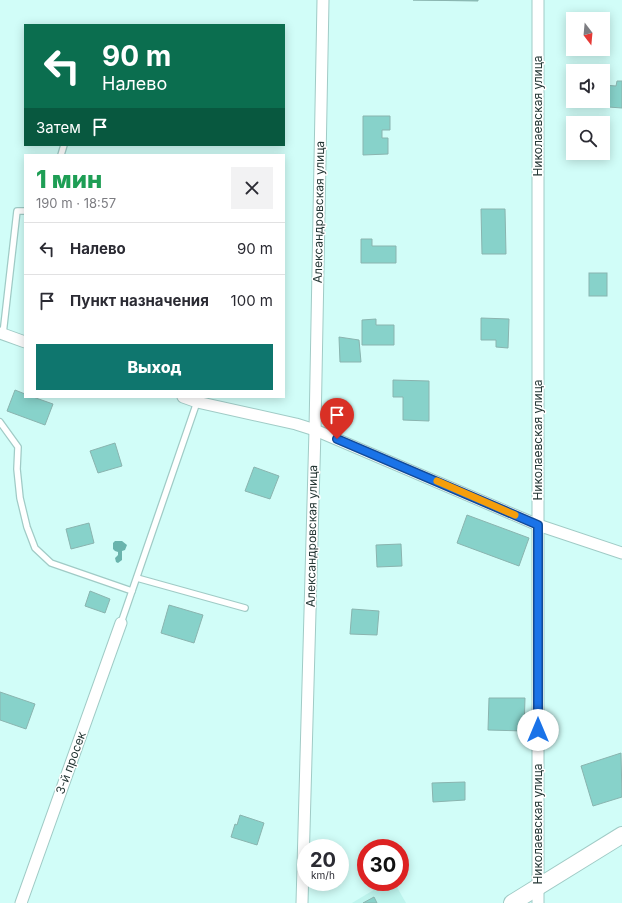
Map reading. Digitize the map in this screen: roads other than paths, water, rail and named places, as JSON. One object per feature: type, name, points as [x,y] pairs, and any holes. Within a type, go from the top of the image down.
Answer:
[{"type":"street","name":"Александровская улица","points":[[302,903],[315,430],[323,0]]},
{"type":"street","name":"Николаевская улица","points":[[538,0],[538,903]]},
{"type":"street","points":[[2,334],[24,342]]},
{"type":"street","points":[[186,398],[197,402],[296,424],[315,430],[538,525],[622,553]]},
{"type":"street","name":"3-й просек","points":[[21,903],[121,623]]},
{"type":"street","points":[[512,903],[622,835]]},
{"type":"lane","points":[[2,334],[17,211],[24,211]]},
{"type":"lane","points":[[121,623],[197,402]]},
{"type":"lane","points":[[0,422],[18,447],[17,469],[20,498],[27,527],[35,548],[51,563],[132,591]]},
{"type":"lane","points":[[137,578],[245,608]]},
{"type":"water","points":[[115,541],[122,541],[127,545],[125,550],[122,551],[122,560],[118,563],[116,562],[115,558],[118,555],[118,552],[113,549],[113,543]]}]
